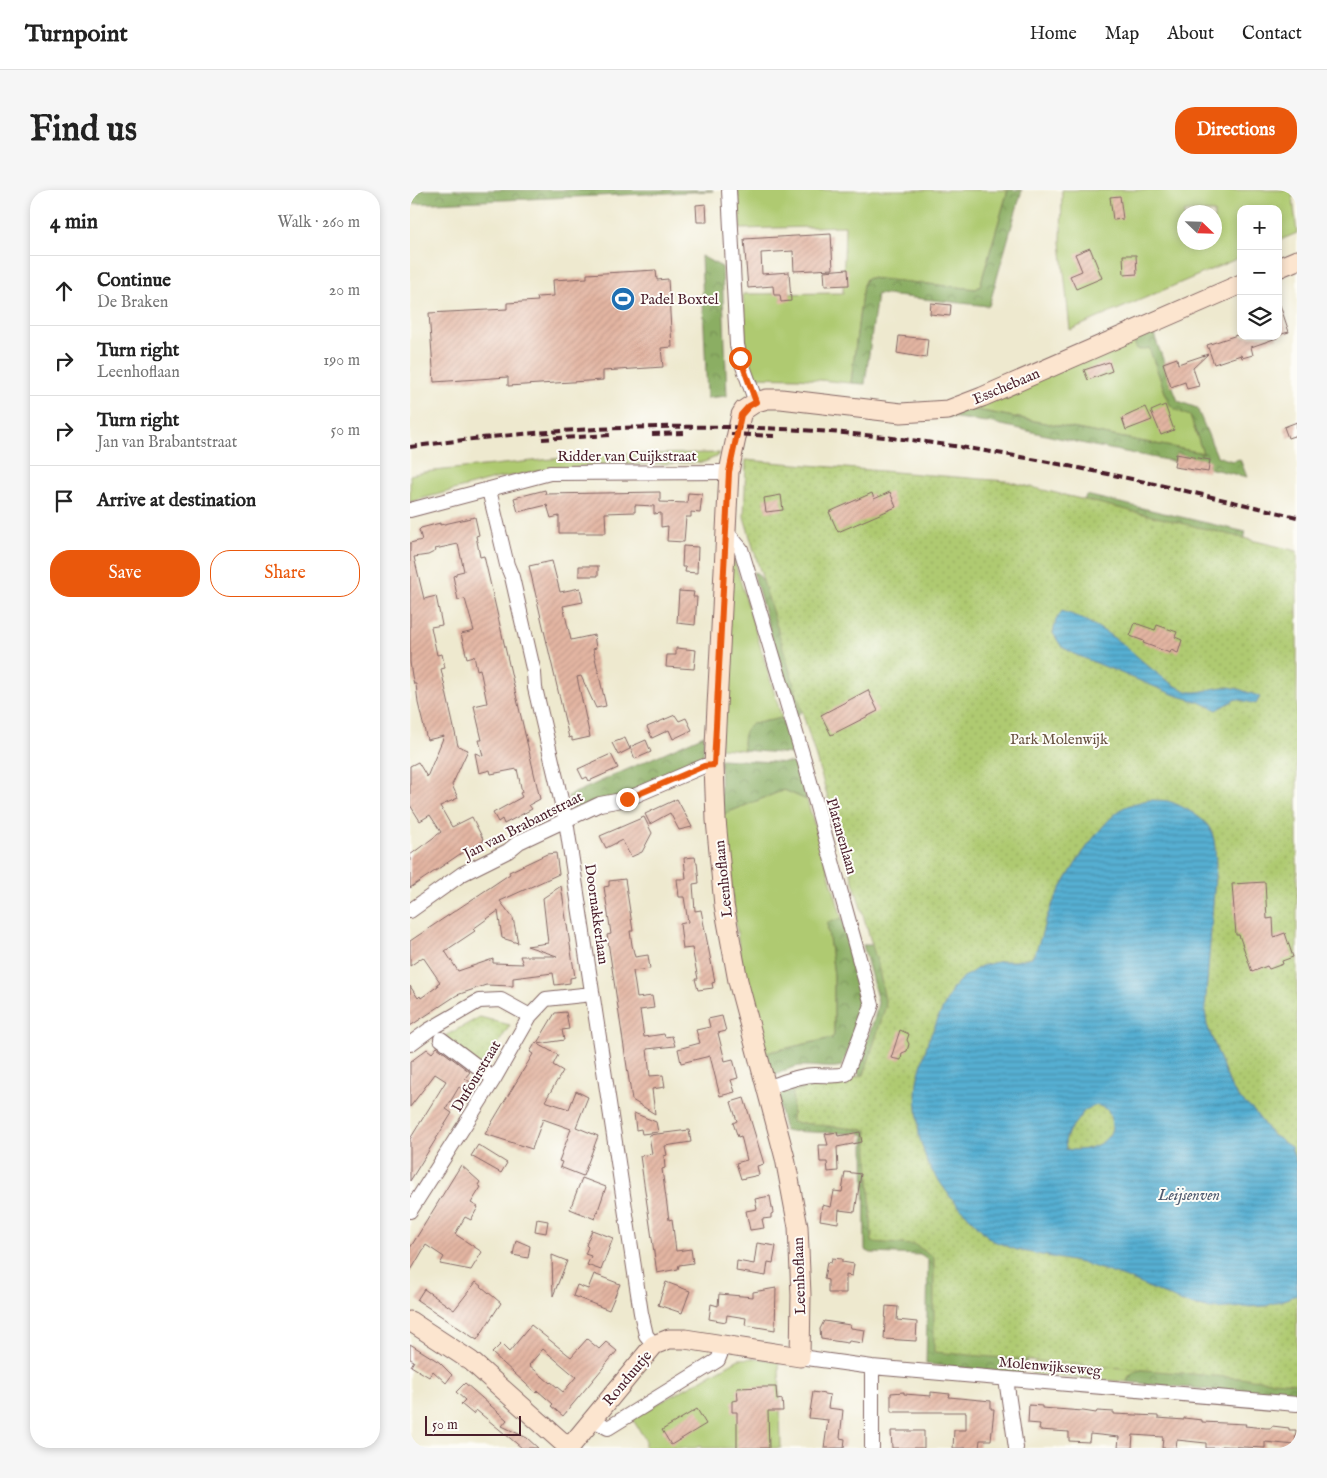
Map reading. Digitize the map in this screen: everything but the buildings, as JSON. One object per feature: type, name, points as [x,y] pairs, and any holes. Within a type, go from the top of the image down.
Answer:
[{"type":"street","points":[[729,190],[738,345],[740,358],[756,402]]},
{"type":"street","points":[[1282,266],[1297,260]]},
{"type":"street","name":"Esschebaan","points":[[756,402],[768,399],[781,399],[901,413],[948,410],[1237,286]]},
{"type":"street","name":"Leenhoflaan","points":[[756,402],[749,406],[741,415],[729,472],[714,765],[716,820],[724,906],[738,981],[785,1158],[798,1227],[801,1294],[800,1357]]},
{"type":"street","name":"Ridder van Cuijkstraat","points":[[410,510],[550,473],[729,472]]},
{"type":"street","name":"Doornakkerlaan","points":[[489,490],[507,565],[512,577],[534,673],[535,688],[566,821],[641,1314],[646,1335],[654,1345]]},
{"type":"street","name":"Platanenlaan","points":[[726,532],[741,549],[804,760],[872,1005],[846,1074],[833,1077],[815,1075],[803,1077],[766,1088]]},
{"type":"street","name":"Jan van Brabantstraat","points":[[410,911],[462,874],[508,851],[519,842],[600,804],[627,799],[704,766],[714,765]]},
{"type":"street","name":"Dufourstraat","points":[[410,1211],[494,1079],[530,1016],[546,999],[592,994]]},
{"type":"street","points":[[410,1044],[479,1001],[501,1000],[530,1016]]},
{"type":"street","points":[[441,1039],[494,1079]]},
{"type":"street","points":[[410,1320],[471,1361],[569,1448]]},
{"type":"street","name":"Ronduutje","points":[[569,1448],[654,1345],[669,1339],[685,1339],[800,1357]]},
{"type":"street","name":"Ronduutje","points":[[592,1419],[608,1428],[718,1360],[724,1345]]},
{"type":"street","name":"Molenwijkseweg","points":[[800,1357],[872,1367],[1297,1404]]},
{"type":"street","points":[[872,1367],[872,1448]]},
{"type":"street","points":[[1006,1379],[1016,1448]]},
{"type":"green space","points":[[410,190],[713,190],[713,191],[410,204]]},
{"type":"green space","points":[[738,190],[1008,190],[980,286],[976,289],[866,279],[863,285],[851,383],[799,378],[751,377],[747,371],[743,294],[843,293],[845,226],[740,229]]},
{"type":"green space","points":[[1008,190],[1022,190],[989,306],[877,294],[865,384],[851,383],[863,285],[866,279],[976,289],[980,286]]},
{"type":"green space","points":[[1062,190],[1292,190],[1297,233],[1282,239],[1282,205],[1237,205],[1237,259],[1070,330],[1061,242]]},
{"type":"green space","points":[[701,256],[722,267],[727,396],[707,398]]},
{"type":"green space","points":[[1152,329],[1178,401],[1197,408],[1217,456],[1232,461],[1240,459],[1247,477],[993,423],[942,416],[966,408],[1203,453],[1190,416],[1174,409],[1169,403],[1149,348],[1140,350],[1136,348],[1133,337]]},
{"type":"green space","points":[[1133,337],[1140,350],[1149,347],[1169,403],[1174,409],[1190,416],[1203,453],[966,408]]},
{"type":"green space","points":[[720,453],[716,457],[704,462],[549,469],[494,479],[410,502],[410,475],[424,472],[614,454]]},
{"type":"green space","name":"Park Molenwijk","points":[[746,460],[1006,481],[1297,551],[1297,1383],[934,1352],[934,1257],[915,1245],[872,1242],[867,1130],[792,1122],[793,1092],[864,1075],[886,1005],[878,965],[744,517]]},
{"type":"green space","points":[[1086,495],[1246,532],[1238,558],[1083,505]]},
{"type":"green space","points":[[731,550],[782,718],[752,724],[743,742],[744,750],[720,748]]},
{"type":"green space","points":[[753,572],[757,573],[763,581],[813,699],[795,718]]},
{"type":"green space","points":[[782,718],[791,746],[791,754],[744,750],[744,735],[749,726]]},
{"type":"green space","points":[[704,735],[703,758],[604,806],[572,811],[568,796]]},
{"type":"green space","points":[[720,759],[791,763],[796,765],[807,800],[784,790],[721,815]]},
{"type":"green space","points":[[784,790],[807,800],[842,918],[827,923],[834,975],[834,1035],[832,1038],[765,1053],[740,954],[721,815]]},
{"type":"green space","points":[[842,918],[866,1005],[842,1066],[796,1067],[771,1078],[765,1053],[832,1038],[834,1035],[834,975],[827,923]]},
{"type":"green space","points":[[863,945],[873,945],[905,999],[861,1082],[857,1068],[874,1020],[878,1002]]},
{"type":"green space","points":[[480,1017],[510,1025],[482,1069],[445,1036]]},
{"type":"green space","points":[[804,1081],[837,1083],[1037,1336],[1021,1374],[926,1364],[928,1260],[922,1255],[871,1253],[865,1250],[864,1134],[785,1131],[776,1094]]},
{"type":"green space","points":[[1051,1335],[1224,1373],[1175,1372],[1154,1368],[1129,1376],[1127,1382],[1032,1374],[1030,1370]]},
{"type":"green space","points":[[759,1358],[779,1362],[781,1448],[701,1448],[700,1446],[695,1448],[645,1448],[645,1439],[633,1420],[637,1415],[739,1359]]},
{"type":"green space","points":[[1154,1368],[1208,1374],[1297,1370],[1297,1398],[1127,1382],[1134,1373]]},
{"type":"water","points":[[1062,611],[1081,618],[1107,633],[1179,688],[1197,692],[1228,687],[1260,697],[1256,704],[1236,699],[1217,710],[1074,654],[1061,646],[1053,633],[1056,620]]},
{"type":"water","name":"Leijsenven","points":[[1148,800],[1168,801],[1178,805],[1203,820],[1212,833],[1216,864],[1205,1010],[1207,1025],[1231,1087],[1238,1097],[1254,1111],[1271,1134],[1291,1147],[1297,1165],[1297,1295],[1266,1306],[1211,1309],[1184,1303],[1127,1278],[1086,1264],[1017,1250],[991,1240],[951,1198],[928,1165],[919,1136],[917,1081],[928,1041],[953,988],[961,979],[981,966],[1032,957],[1054,902],[1070,872],[1091,841],[1102,827],[1123,808]],"holes":[[[1097,1105],[1108,1110],[1112,1126],[1107,1138],[1095,1146],[1080,1150],[1066,1149],[1065,1141],[1069,1131],[1085,1110]]]},
{"type":"railway","points":[[410,447],[542,432],[608,428],[741,427],[808,430],[940,444],[1075,467],[1297,517]]},
{"type":"railway","points":[[652,434],[686,433]]},
{"type":"railway","points":[[731,434],[774,436]]},
{"type":"railway","points":[[542,439],[612,435]]},
{"type":"place","name":"Padel Boxtel","points":[[623,299]]},
{"type":"route","points":[[627,799],[704,766],[714,765],[729,472],[741,415],[744,410],[756,402],[740,358]]}]
